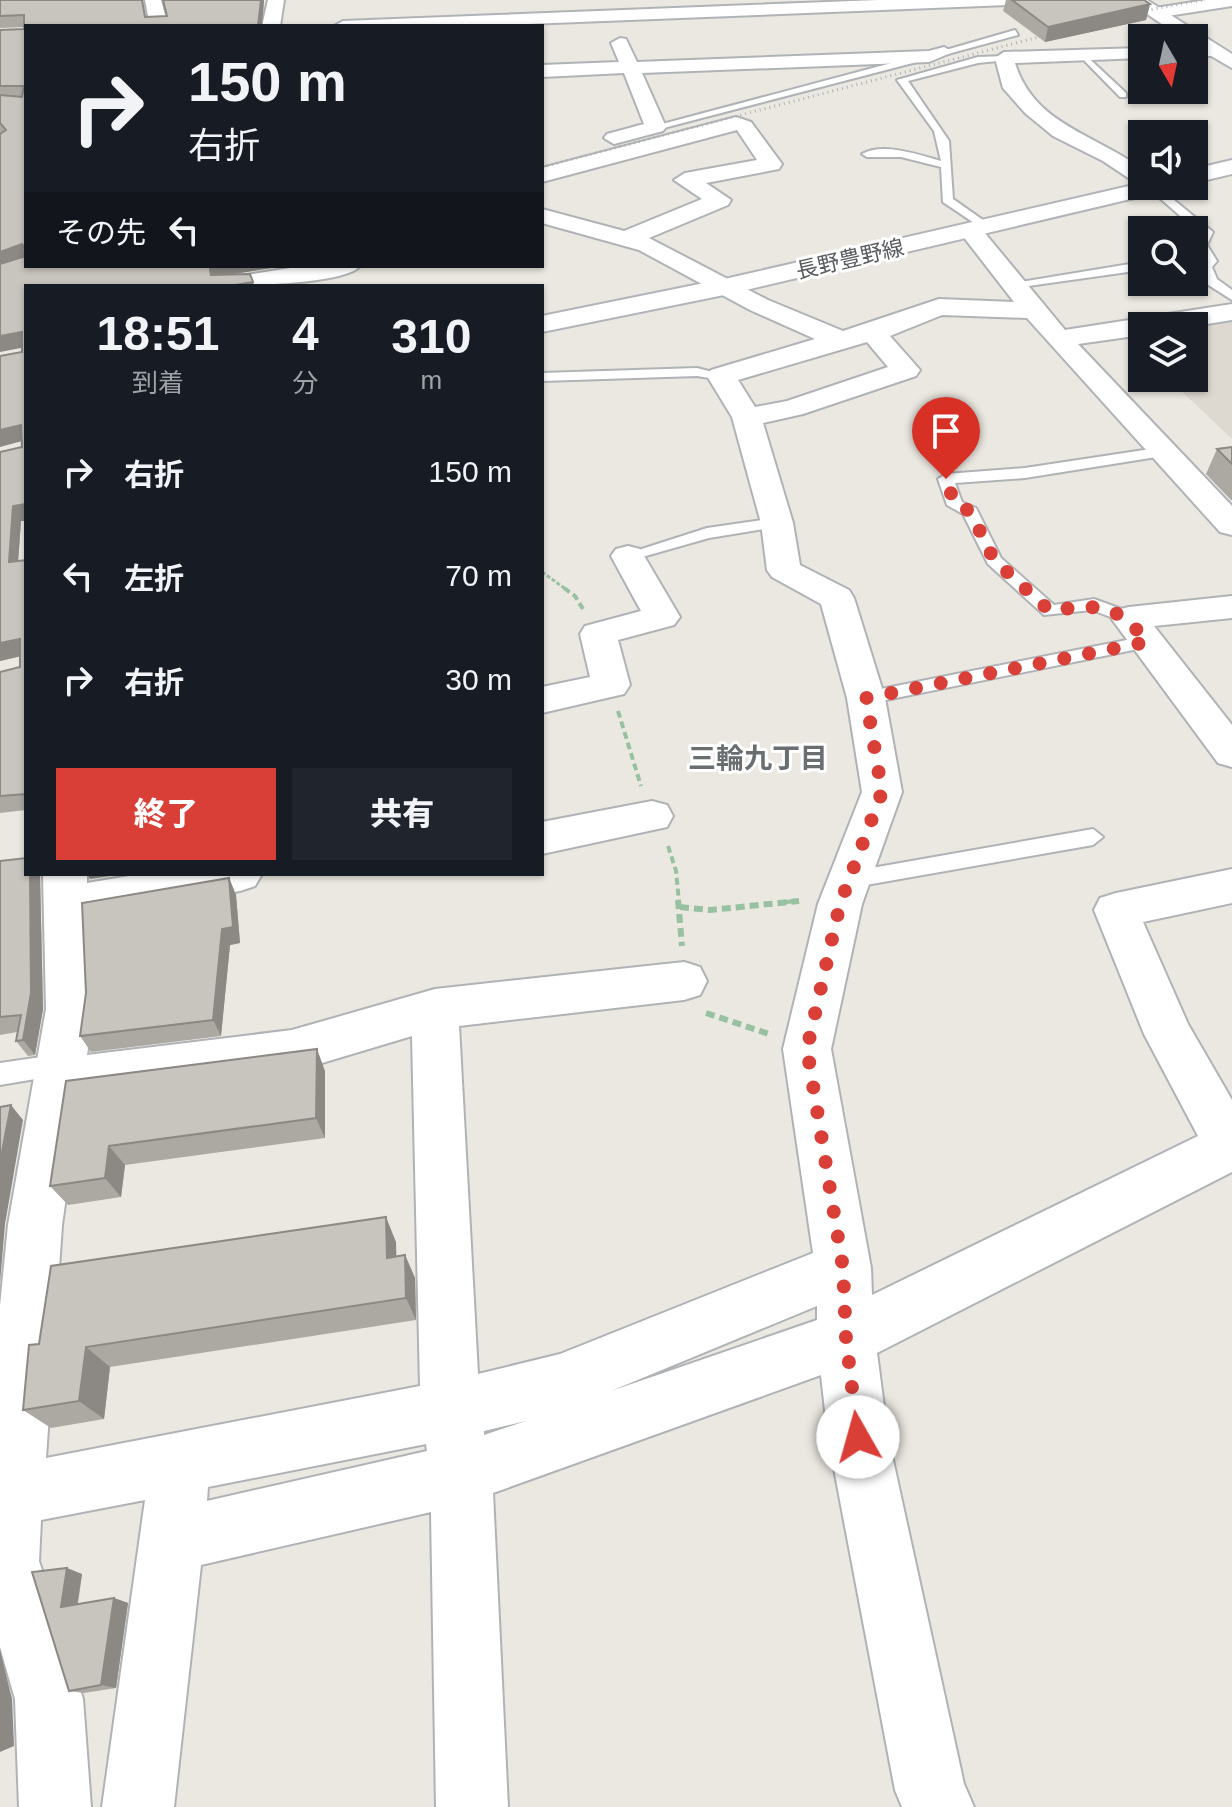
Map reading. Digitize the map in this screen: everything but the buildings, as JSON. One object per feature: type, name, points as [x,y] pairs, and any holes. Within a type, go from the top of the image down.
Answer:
[{"type":"street","points":[[153,0],[159,24]]},
{"type":"street","points":[[271,24],[276,0]]},
{"type":"street","points":[[437,0],[438,24],[606,8],[776,10],[894,2],[1009,0],[1015,33]]},
{"type":"street","points":[[1135,0],[1232,62]]},
{"type":"street","points":[[1155,13],[1231,1]]},
{"type":"street","points":[[894,2],[920,28],[936,54]]},
{"type":"street","points":[[544,156],[656,127],[606,8]]},
{"type":"street","points":[[1208,51],[1215,51]]},
{"type":"street","points":[[544,71],[806,53],[936,54]]},
{"type":"street","points":[[1128,53],[1004,58],[1013,88],[1032,109],[1060,132],[1111,156],[1128,169]]},
{"type":"street","points":[[544,174],[736,123],[744,126],[771,164],[685,180]]},
{"type":"street","points":[[625,239],[720,200],[634,150]]},
{"type":"street","points":[[1208,173],[1232,167]]},
{"type":"street","name":"長野豊野線","points":[[544,324],[729,286],[978,229],[1128,191]]},
{"type":"street","points":[[544,217],[648,245],[729,286],[759,305],[840,340]]},
{"type":"street","points":[[978,229],[1014,284],[1058,339],[1232,525]]},
{"type":"street","points":[[240,284],[336,268]]},
{"type":"street","points":[[938,1807],[930,1790],[858,1437],[846,1338],[843,1268],[807,1049],[844,892],[882,792],[866,698],[837,598],[784,570],[777,523],[747,417],[721,376],[873,333],[939,307],[1035,310]]},
{"type":"street","points":[[1208,316],[1232,312]]},
{"type":"street","points":[[1058,339],[1128,329]]},
{"type":"street","points":[[747,417],[793,408],[906,370],[873,333]]},
{"type":"street","points":[[544,700],[611,685],[598,634],[662,617],[628,556]]},
{"type":"street","points":[[1232,607],[1138,630],[1232,753]]},
{"type":"street","points":[[544,838],[652,816]]},
{"type":"street","points":[[55,1807],[49,1699],[7,1561],[35,1225],[70,1009],[65,889],[217,876]]},
{"type":"street","points":[[172,1540],[461,1474],[846,1338],[1231,1147],[1168,1034],[1116,910],[1232,886]]},
{"type":"street","points":[[61,1072],[292,1051],[435,1009],[684,981]]},
{"type":"street","points":[[435,1009],[450,1410],[461,1474],[472,1807]]},
{"type":"street","points":[[12,1495],[450,1410],[560,1383],[843,1268]]},
{"type":"street","points":[[138,1807],[179,1465]]},
{"type":"lane","points":[[656,127],[1015,33]]},
{"type":"lane","points":[[1079,54],[1123,95]]},
{"type":"lane","points":[[978,229],[947,200],[944,165],[947,151],[936,128],[902,80],[978,60],[1004,58]]},
{"type":"lane","points":[[867,154],[901,154],[944,165]]},
{"type":"lane","points":[[1168,200],[1187,216]]},
{"type":"lane","points":[[1014,284],[1128,268]]},
{"type":"lane","points":[[1208,277],[1232,296]]},
{"type":"lane","points":[[544,377],[697,372],[721,376]]},
{"type":"lane","points":[[1138,630],[1094,604],[1050,611],[994,560],[970,511],[955,505],[946,479],[1025,473],[1164,452]]},
{"type":"lane","points":[[628,556],[707,533],[777,523]]},
{"type":"lane","points":[[866,698],[1138,630]]},
{"type":"lane","points":[[844,892],[1093,837]]},
{"type":"lane","points":[[0,1074],[61,1072]]},
{"type":"path","points":[[544,573],[575,596],[598,634]]},
{"type":"path","points":[[680,907],[710,910],[814,900],[844,892]]},
{"type":"path","points":[[684,981],[706,1012],[807,1049]]},
{"type":"shaded area","points":[[1232,319],[1232,439],[1182,392],[1208,392],[1208,323]]},
{"type":"railway","points":[[1127,14],[1202,0]]},
{"type":"railway","points":[[544,166],[1058,32]]},
{"type":"district","name":"三輪九丁目","points":[[758,758]]},
{"type":"route","points":[[858,1437],[846,1338],[843,1268],[807,1049],[840,904],[882,792],[866,698],[1147,642],[1129,618],[1094,604],[1050,611],[994,560],[970,511],[955,505],[946,479]]}]
